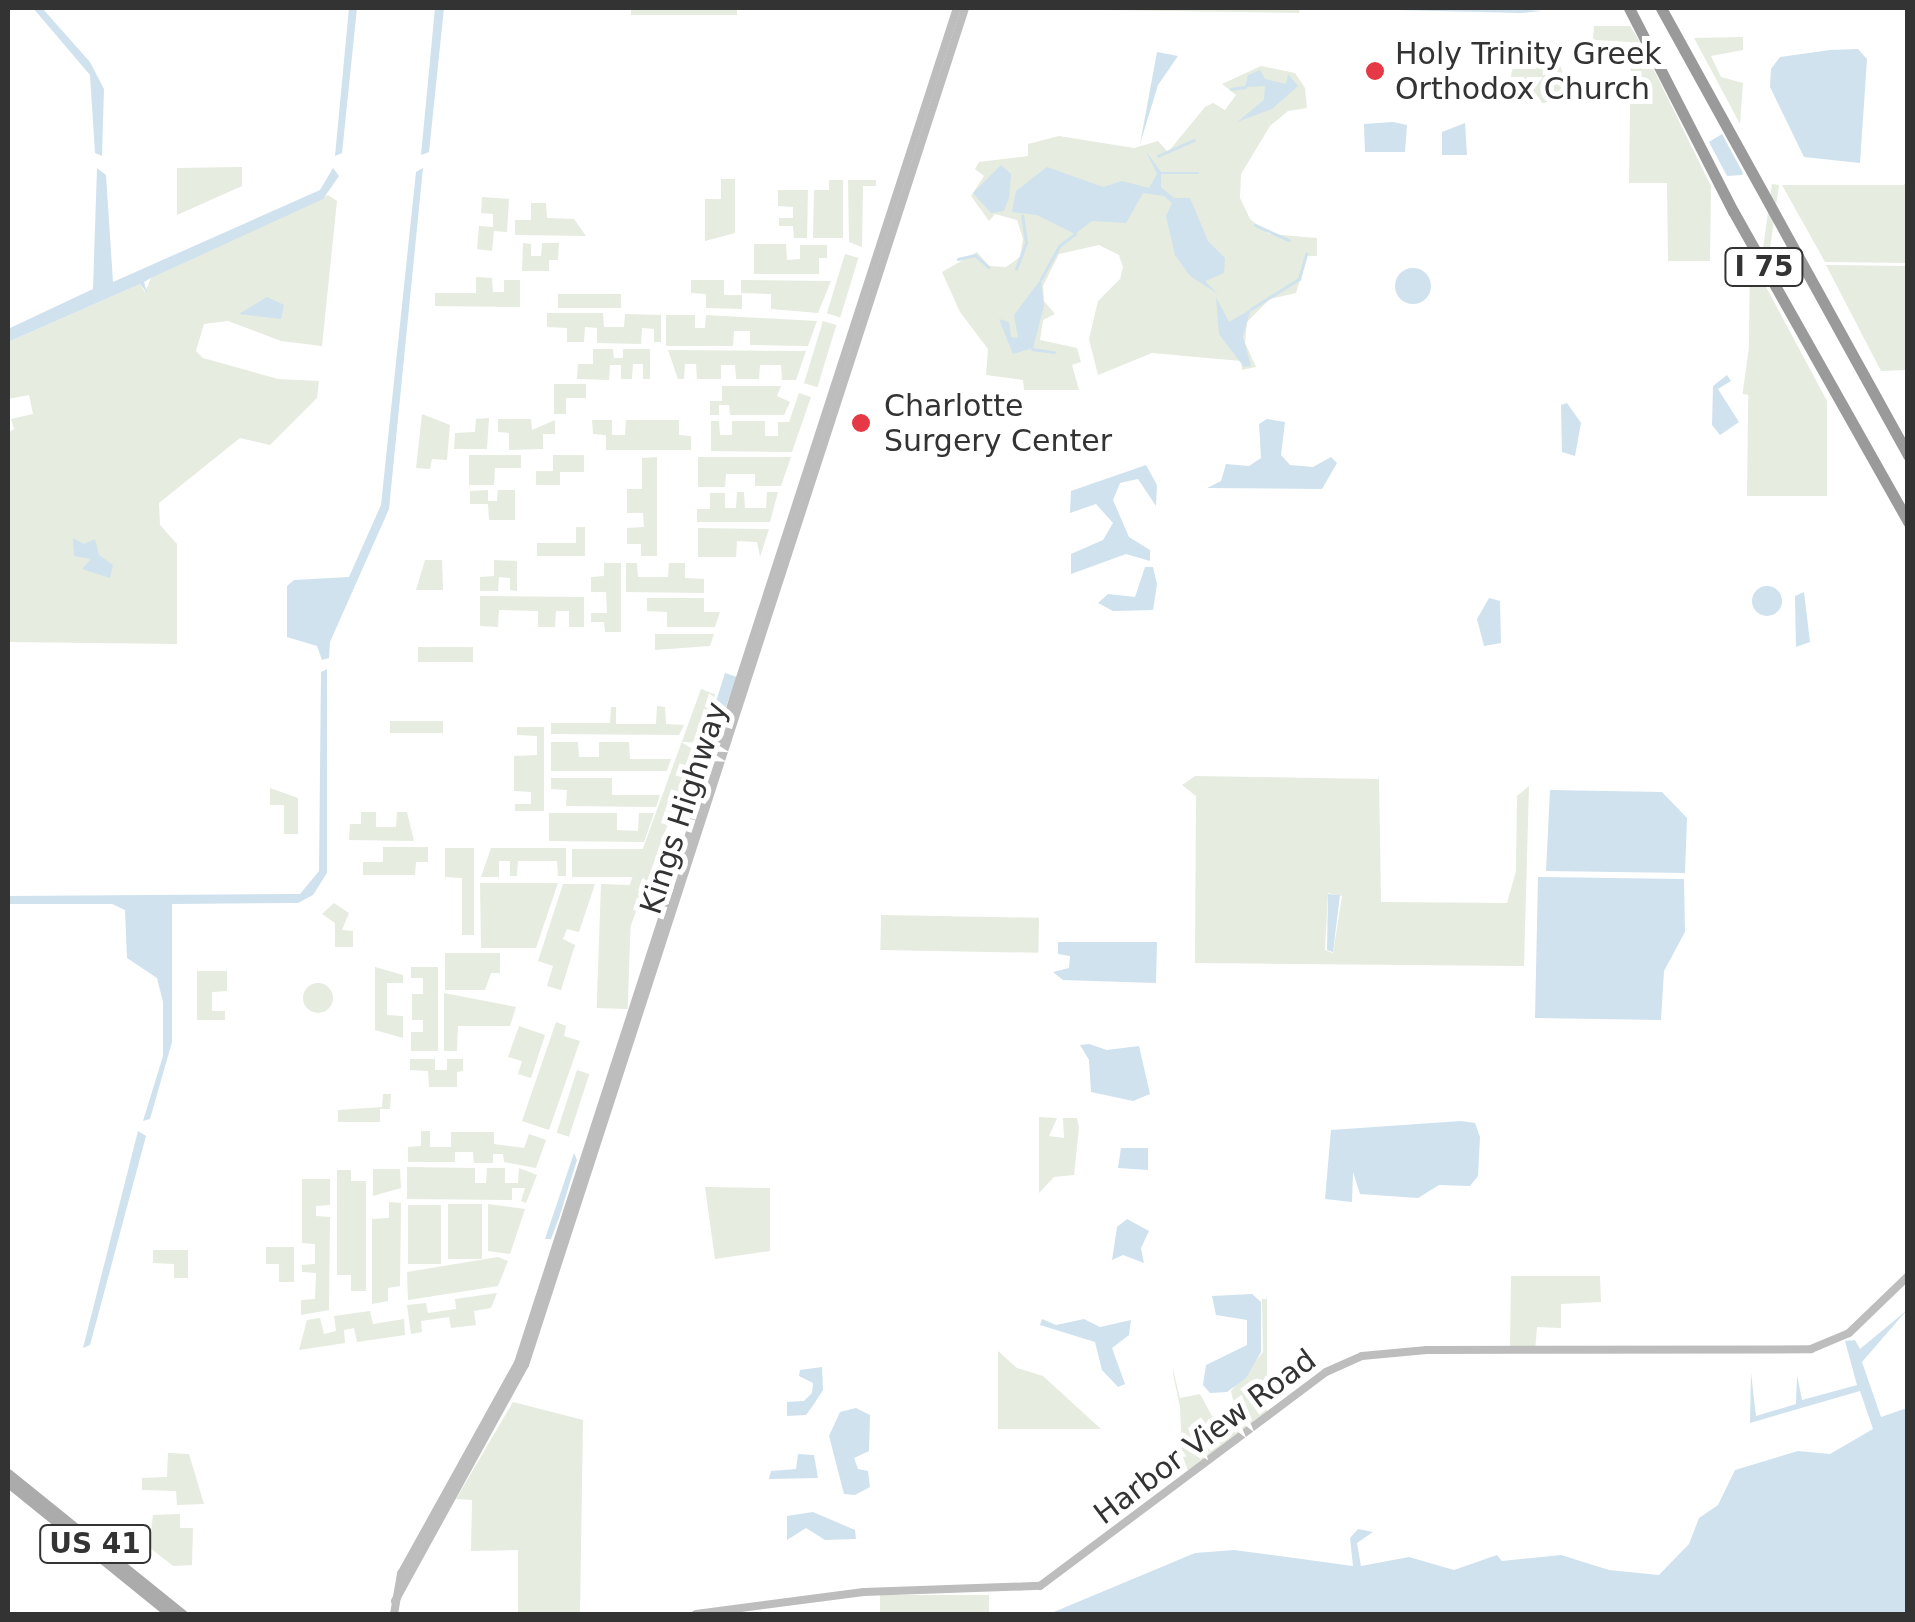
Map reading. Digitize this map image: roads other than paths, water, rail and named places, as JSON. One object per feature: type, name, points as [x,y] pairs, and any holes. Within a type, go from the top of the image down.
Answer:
[{"type":"highway","name":"I 75","points":[[1629,8],[1733,211],[1908,522]]},
{"type":"highway","name":"I 75","points":[[1660,8],[1908,456]]},
{"type":"main road","name":"Kings Highway","points":[[394,1614],[395,1601],[419,1542],[438,1517],[514,1376],[957,8]]},
{"type":"main road","name":"Kings Highway","points":[[395,1601],[409,1568],[525,1366],[965,8]]},
{"type":"main road","points":[[926,104],[931,114]]},
{"type":"main road","name":"Harbor View Road","points":[[696,1614],[882,1590],[1040,1586],[1326,1372],[1362,1356],[1427,1350],[1805,1350],[1849,1333],[1908,1276]]},
{"type":"main road","name":"US 41","points":[[8,1474],[154,1596]]},
{"type":"main road","name":"US 41","points":[[8,1483],[172,1610],[183,1614]]},
{"type":"water","points":[[33,8],[42,8],[90,62],[104,89],[102,156],[95,153],[90,75]]},
{"type":"water","points":[[349,8],[357,8],[342,153],[335,156]]},
{"type":"water","points":[[435,8],[444,8],[429,152],[421,155]]},
{"type":"water","points":[[1311,8],[1496,8],[1542,11],[1521,13]]},
{"type":"water","points":[[1858,49],[1867,59],[1860,163],[1804,157],[1770,87],[1771,69],[1780,57]]},
{"type":"water","points":[[1157,52],[1178,56],[1158,85],[1140,144]]},
{"type":"water","points":[[1260,70],[1265,79],[1286,84],[1288,74],[1298,86],[1272,109],[1237,122],[1264,100],[1265,86],[1245,87],[1248,75]]},
{"type":"water","points":[[1465,123],[1467,155],[1442,155],[1442,132]]},
{"type":"water","points":[[1364,124],[1407,125],[1405,152],[1365,152]]},
{"type":"water","points":[[1722,134],[1742,175],[1727,176],[1709,142]]},
{"type":"water","points":[[1146,151],[1161,172],[1161,187],[1174,198],[1190,198],[1208,241],[1225,258],[1224,273],[1205,281],[1218,294],[1190,276],[1175,255],[1166,216],[1172,203],[1164,196],[1143,193],[1126,223],[1092,221],[1075,234],[1037,215],[1012,212],[1016,191],[1047,167],[1103,187],[1122,181],[1149,188],[1157,174]]},
{"type":"water","points":[[1001,165],[1011,174],[1009,198],[1004,211],[991,213],[973,193]]},
{"type":"water","points":[[97,168],[106,175],[113,282],[320,190],[333,168],[339,176],[323,199],[151,278],[144,282],[147,293],[140,284],[8,342],[8,329],[93,289]]},
{"type":"water","points":[[423,168],[389,509],[330,642],[329,658],[322,660],[317,646],[287,637],[287,586],[294,580],[349,577],[381,505],[416,172]]},
{"type":"water","points":[[1413,268],[1426,273],[1431,286],[1426,299],[1413,304],[1400,299],[1395,286],[1400,273]]},
{"type":"water","points":[[1041,279],[1044,306],[1033,348],[1013,354],[999,319],[1009,322],[1011,337],[1018,338],[1014,315]]},
{"type":"water","points":[[267,297],[284,305],[281,319],[239,314]]},
{"type":"water","points":[[1216,297],[1229,322],[1251,309],[1243,336],[1251,366],[1244,367],[1219,334]]},
{"type":"water","points":[[1727,375],[1731,381],[1718,389],[1739,422],[1720,435],[1712,425],[1713,386]]},
{"type":"water","points":[[1567,403],[1581,423],[1575,456],[1562,452],[1561,405]]},
{"type":"water","points":[[1267,419],[1285,422],[1281,455],[1290,465],[1313,467],[1331,457],[1337,463],[1322,489],[1207,488],[1221,481],[1226,464],[1249,466],[1261,458],[1259,424]]},
{"type":"water","points":[[1146,465],[1157,485],[1156,506],[1138,479],[1120,483],[1113,500],[1129,537],[1150,550],[1150,561],[1126,554],[1071,574],[1071,554],[1103,540],[1113,523],[1096,504],[1070,513],[1071,491]]},
{"type":"water","points":[[73,538],[84,544],[95,539],[99,555],[113,565],[110,578],[82,569],[91,559],[74,556]]},
{"type":"water","points":[[1145,567],[1153,567],[1157,584],[1153,610],[1113,611],[1098,603],[1108,594],[1135,597]]},
{"type":"water","points":[[1767,586],[1781,595],[1782,601],[1773,615],[1767,616],[1753,607],[1752,601],[1761,587]]},
{"type":"water","points":[[1804,592],[1810,642],[1796,647],[1795,596]]},
{"type":"water","points":[[1489,598],[1500,601],[1501,643],[1484,646],[1477,619]]},
{"type":"water","points":[[327,669],[327,873],[313,895],[298,903],[172,904],[172,1042],[150,1119],[143,1121],[163,1056],[163,1002],[157,978],[127,958],[125,910],[112,904],[8,904],[8,896],[300,894],[319,871],[321,672]]},
{"type":"water","points":[[725,673],[737,677],[699,778],[693,774]]},
{"type":"water","points":[[1550,790],[1662,792],[1687,818],[1685,873],[1546,871]]},
{"type":"water","points":[[1538,877],[1684,879],[1685,932],[1664,971],[1661,1020],[1535,1018]]},
{"type":"water","points":[[1328,894],[1340,895],[1333,952],[1327,950]]},
{"type":"water","points":[[1058,942],[1157,942],[1156,983],[1063,980],[1053,972],[1069,968],[1070,956],[1058,954]]},
{"type":"water","points":[[1080,1045],[1107,1050],[1139,1046],[1150,1094],[1133,1101],[1091,1092],[1089,1060]]},
{"type":"water","points":[[1475,1123],[1480,1137],[1478,1176],[1470,1186],[1439,1185],[1418,1198],[1360,1194],[1353,1172],[1352,1202],[1325,1199],[1331,1130]]},
{"type":"water","points":[[138,1131],[146,1136],[90,1345],[83,1348]]},
{"type":"water","points":[[1121,1148],[1148,1148],[1148,1170],[1118,1168]]},
{"type":"water","points":[[574,1153],[577,1160],[559,1218],[551,1239],[545,1239]]},
{"type":"water","points":[[1127,1219],[1149,1231],[1141,1248],[1144,1263],[1123,1255],[1112,1260],[1117,1227]]},
{"type":"water","points":[[1252,1294],[1261,1302],[1261,1352],[1246,1378],[1227,1392],[1210,1393],[1203,1385],[1206,1365],[1247,1345],[1247,1320],[1216,1315],[1212,1296]]},
{"type":"water","points":[[1907,1310],[1862,1362],[1881,1417],[1907,1408],[1907,1614],[1049,1614],[1195,1553],[1234,1550],[1353,1566],[1350,1538],[1358,1529],[1373,1532],[1357,1543],[1361,1566],[1409,1557],[1454,1570],[1497,1555],[1502,1561],[1561,1555],[1609,1570],[1659,1575],[1689,1544],[1699,1518],[1718,1505],[1735,1470],[1798,1451],[1830,1454],[1873,1429],[1860,1391],[1750,1423],[1751,1373],[1756,1416],[1796,1404],[1797,1375],[1802,1400],[1857,1385],[1845,1341],[1855,1340],[1860,1349]]},
{"type":"water","points":[[1042,1319],[1056,1325],[1084,1319],[1100,1327],[1131,1320],[1129,1335],[1112,1348],[1125,1384],[1118,1387],[1102,1370],[1095,1342],[1040,1325]]},
{"type":"water","points":[[822,1367],[823,1390],[814,1404],[806,1415],[787,1416],[787,1402],[804,1401],[812,1393],[813,1383],[799,1376],[800,1370]]},
{"type":"water","points":[[856,1408],[870,1415],[869,1451],[854,1458],[858,1469],[868,1471],[870,1487],[855,1495],[844,1494],[829,1436],[840,1412]]},
{"type":"water","points":[[798,1454],[814,1455],[818,1478],[769,1479],[771,1471],[796,1469]]},
{"type":"water","points":[[813,1512],[855,1530],[856,1539],[825,1540],[806,1528],[787,1540],[787,1516]]},
{"type":"waterway","points":[[1231,89],[1245,87]]},
{"type":"waterway","points":[[1158,156],[1194,140]]},
{"type":"waterway","points":[[1161,173],[1198,173]]},
{"type":"waterway","points":[[1016,269],[1026,243],[1022,216]]},
{"type":"waterway","points":[[1255,225],[1289,240]]},
{"type":"waterway","points":[[1041,279],[1059,246],[1075,234]]},
{"type":"waterway","points":[[1251,309],[1299,279],[1306,254]]},
{"type":"waterway","points":[[958,259],[975,255],[989,267]]},
{"type":"waterway","points":[[1032,349],[1054,352]]},
{"type":"place","name":"Holy Trinity Greek Orthodox Church","points":[[1375,71]]},
{"type":"place","name":"Charlotte Surgery Center","points":[[861,423]]}]
